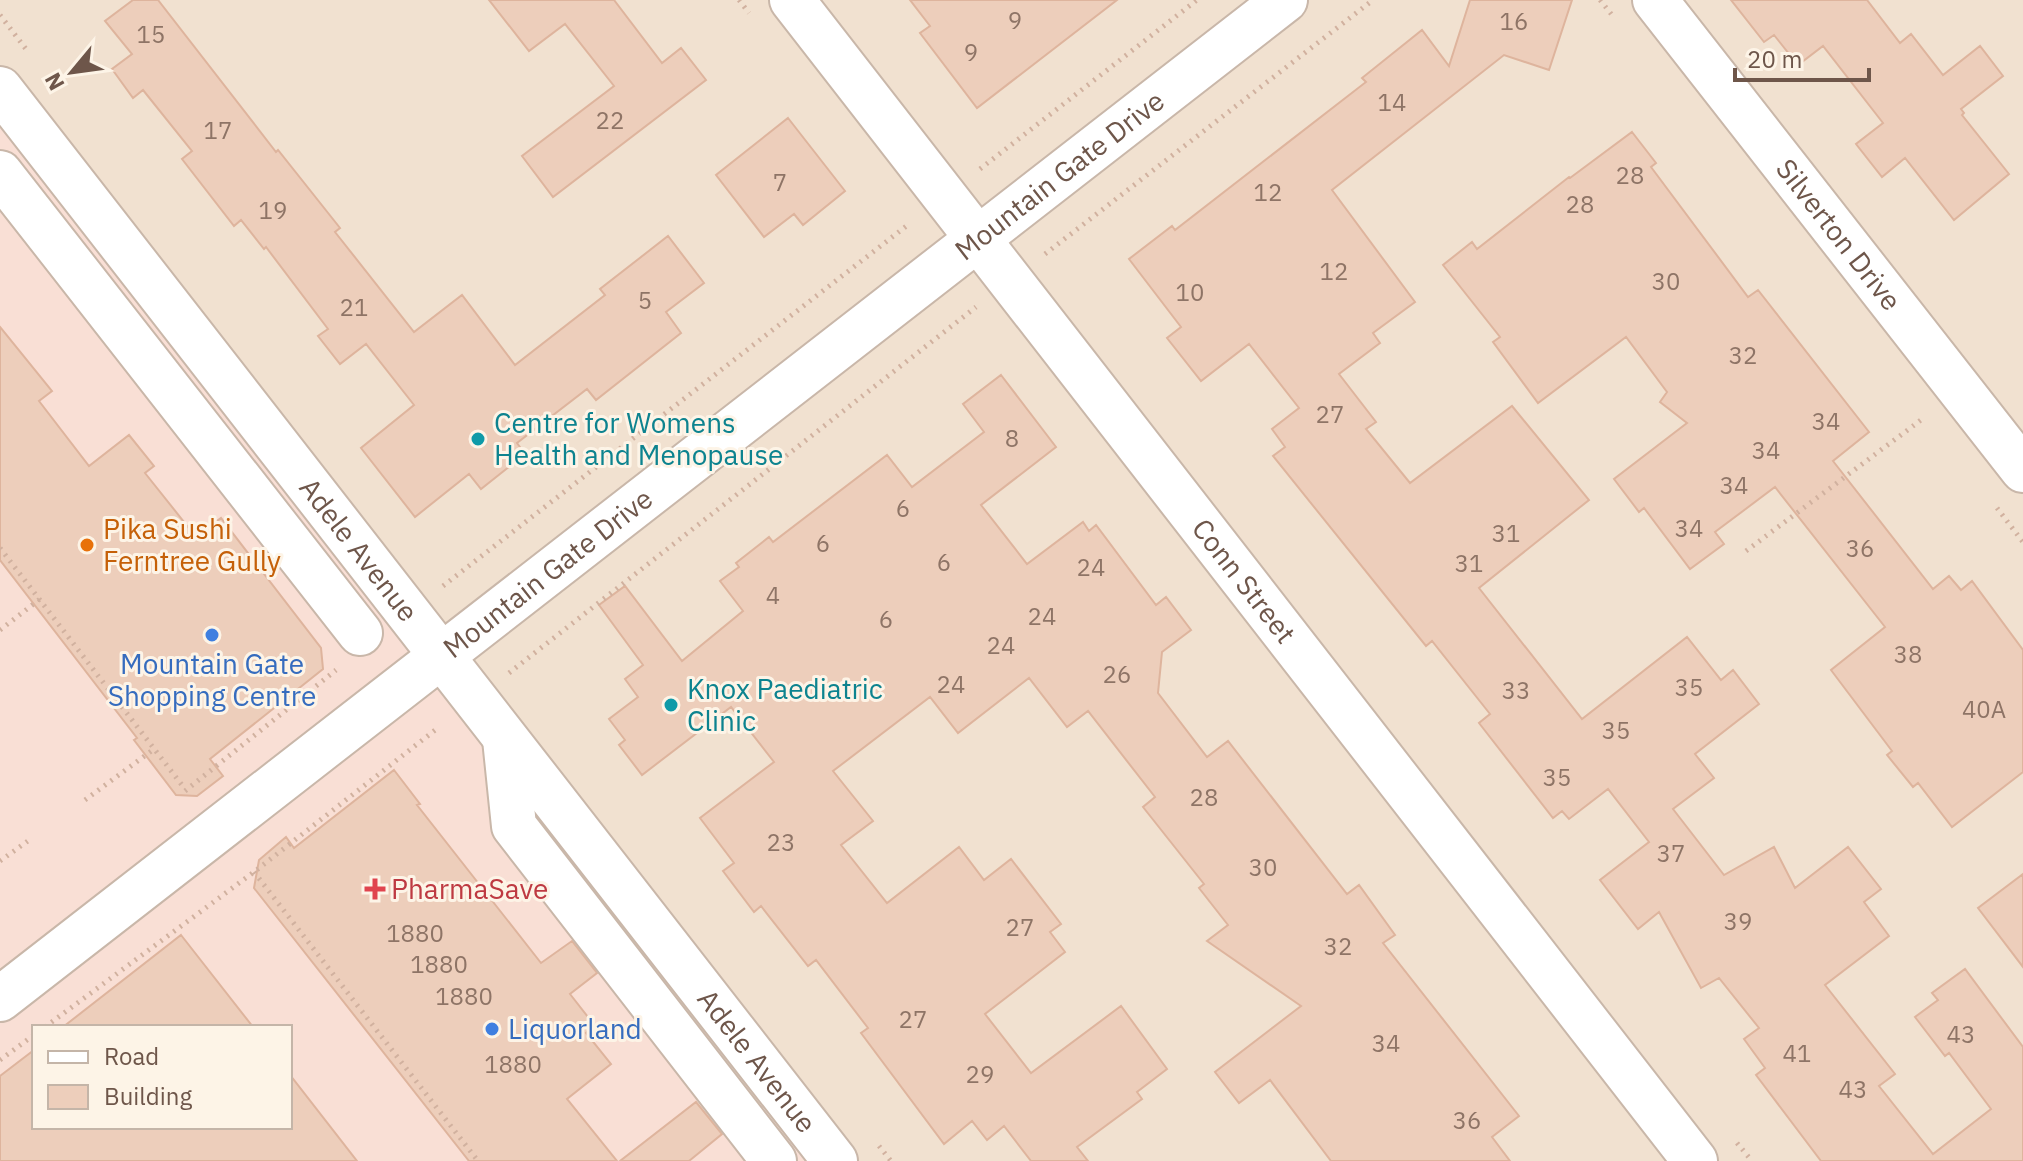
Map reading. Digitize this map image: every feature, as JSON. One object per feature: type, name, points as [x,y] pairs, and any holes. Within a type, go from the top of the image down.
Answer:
[{"type":"street","name":"Conn Street","points":[[792,0],[1695,1161]]},
{"type":"street","name":"Mountain Gate Drive","points":[[0,999],[1285,0]]},
{"type":"street","name":"Silverton Drive","points":[[1655,0],[2023,470]]},
{"type":"street","name":"Adele Avenue","points":[[0,89],[835,1161]]},
{"type":"street","points":[[0,173],[294,548],[350,650]]},
{"type":"street","points":[[294,548],[334,517]]},
{"type":"street","points":[[505,739],[514,826],[774,1161]]},
{"type":"path","points":[[969,178],[1197,0]]},
{"type":"path","points":[[1037,260],[1373,0]]},
{"type":"path","points":[[437,591],[911,223]]},
{"type":"path","points":[[505,676],[980,304]]},
{"type":"path","points":[[1746,551],[1961,391]]},
{"type":"path","points":[[0,548],[185,789]]},
{"type":"path","points":[[0,630],[40,599]]},
{"type":"path","points":[[184,797],[185,789],[350,650]]},
{"type":"path","points":[[48,1025],[254,872],[440,726]]},
{"type":"path","points":[[85,800],[154,749]]},
{"type":"path","points":[[0,861],[32,838]]},
{"type":"path","points":[[254,872],[478,1161]]},
{"type":"path","points":[[0,1060],[32,1036]]},
{"type":"shaded area","points":[[0,0],[2023,0],[2023,1161],[835,1161],[0,90]]},
{"type":"shaded area","name":"Mountain Gate Shopping Centre","points":[[0,89],[835,1161],[0,1161]]},
{"type":"building","points":[[133,0],[158,0],[276,152],[278,150],[340,228],[335,232],[414,332],[462,295],[515,365],[605,295],[600,289],[668,236],[704,283],[666,312],[681,333],[596,400],[587,389],[517,443],[525,454],[481,489],[469,474],[415,517],[361,448],[414,405],[366,344],[340,364],[318,336],[328,329],[266,247],[264,249],[241,220],[234,226],[182,159],[192,151],[143,90],[133,98],[112,69],[132,54],[105,21]]},
{"type":"building","points":[[489,0],[614,0],[662,63],[681,48],[706,80],[553,197],[522,156],[614,86],[565,24],[529,51]]},
{"type":"building","points":[[910,0],[1117,0],[977,108],[920,33],[930,26]]},
{"type":"building","points":[[1470,0],[1572,0],[1549,70],[1504,55],[1332,190],[1415,302],[1373,333],[1380,343],[1339,374],[1376,422],[1366,429],[1410,483],[1512,406],[1589,500],[1479,588],[1582,719],[1687,637],[1721,680],[1733,670],[1759,704],[1695,754],[1714,778],[1673,809],[1724,875],[1774,847],[1795,888],[1848,847],[1881,889],[1864,902],[1889,936],[1825,985],[1895,1074],[1879,1086],[1933,1154],[1991,1109],[1949,1053],[1945,1056],[1915,1017],[1938,1000],[1932,993],[1965,969],[2023,1047],[2023,1161],[1821,1161],[1756,1075],[1765,1068],[1744,1039],[1759,1028],[1719,978],[1701,988],[1659,912],[1638,929],[1600,880],[1649,842],[1608,789],[1569,819],[1562,811],[1553,818],[1479,723],[1490,714],[1432,641],[1426,646],[1273,456],[1285,447],[1272,429],[1299,408],[1249,344],[1201,381],[1167,338],[1181,327],[1129,259],[1172,226],[1175,230],[1366,82],[1362,78],[1422,30],[1449,66]]},
{"type":"building","points":[[1731,0],[1867,0],[1900,43],[1911,34],[1943,75],[1980,46],[2003,76],[1961,109],[1962,115],[2009,174],[1954,220],[1905,158],[1882,177],[1856,144],[1883,123],[1823,46],[1798,65],[1774,35],[1764,42]]},
{"type":"building","points":[[788,118],[845,191],[803,225],[794,214],[764,237],[716,175]]},
{"type":"building","points":[[1632,132],[1656,163],[1651,167],[1748,297],[1758,290],[1869,432],[1833,461],[1933,589],[1949,576],[1961,590],[1972,581],[2023,650],[2023,772],[1952,827],[1918,783],[1913,787],[1887,755],[1892,751],[1831,670],[1885,627],[1775,487],[1715,532],[1724,544],[1690,569],[1644,508],[1639,512],[1614,479],[1687,423],[1660,402],[1667,392],[1626,337],[1538,403],[1493,342],[1500,337],[1443,265],[1472,242],[1477,249]]},
{"type":"building","points":[[0,327],[52,391],[39,401],[89,466],[129,435],[154,466],[145,473],[196,537],[221,518],[321,648],[323,669],[210,759],[223,776],[197,796],[176,795],[134,740],[137,738],[0,560]]},
{"type":"building","points":[[1001,375],[1056,447],[981,505],[1027,564],[1083,522],[1089,531],[1096,525],[1156,605],[1166,597],[1191,630],[1162,652],[1158,693],[1207,757],[1228,741],[1347,894],[1359,885],[1395,935],[1383,943],[1519,1116],[1492,1137],[1510,1161],[1331,1161],[1270,1080],[1239,1103],[1215,1072],[1301,1006],[1207,941],[1228,925],[1199,888],[1204,884],[1143,807],[1155,797],[1088,711],[1067,727],[1029,678],[958,733],[930,697],[833,771],[873,821],[841,845],[887,903],[959,847],[984,880],[1011,859],[1061,924],[1050,932],[1065,952],[985,1014],[1031,1073],[1121,1006],[1167,1069],[1137,1092],[1142,1099],[1077,1147],[1088,1161],[1031,1161],[1004,1126],[987,1140],[972,1121],[944,1144],[861,1033],[868,1028],[816,960],[808,966],[761,906],[754,912],[723,871],[734,863],[700,818],[774,762],[731,707],[642,775],[619,745],[625,740],[609,719],[638,697],[625,679],[643,665],[599,605],[625,586],[682,661],[743,611],[720,581],[739,567],[736,563],[769,537],[773,542],[887,455],[912,487],[984,432],[963,404]]},
{"type":"building","points":[[394,770],[420,804],[417,805],[541,963],[572,941],[597,973],[570,994],[595,1026],[586,1033],[611,1064],[567,1099],[617,1161],[469,1161],[254,888],[259,860],[286,837],[294,848]]},
{"type":"building","points":[[2023,874],[2023,967],[1978,908]]},
{"type":"building","points":[[181,935],[251,1025],[66,1025]]},
{"type":"building","points":[[32,1052],[32,1129],[292,1129],[292,1078],[357,1161],[0,1161],[0,1076]]},
{"type":"building","points":[[696,1102],[722,1134],[689,1161],[620,1161]]},
{"type":"place","name":"Centre for Womens Health and Menopause","points":[[478,439]]},
{"type":"place","name":"Pika Sushi Ferntree Gully","points":[[87,545]]},
{"type":"place","name":"Mountain Gate Shopping Centre","points":[[212,635]]},
{"type":"place","name":"Knox Paediatric Clinic","points":[[671,705]]},
{"type":"place","name":"PharmaSave","points":[[375,889]]},
{"type":"place","name":"Liquorland","points":[[492,1029]]}]
